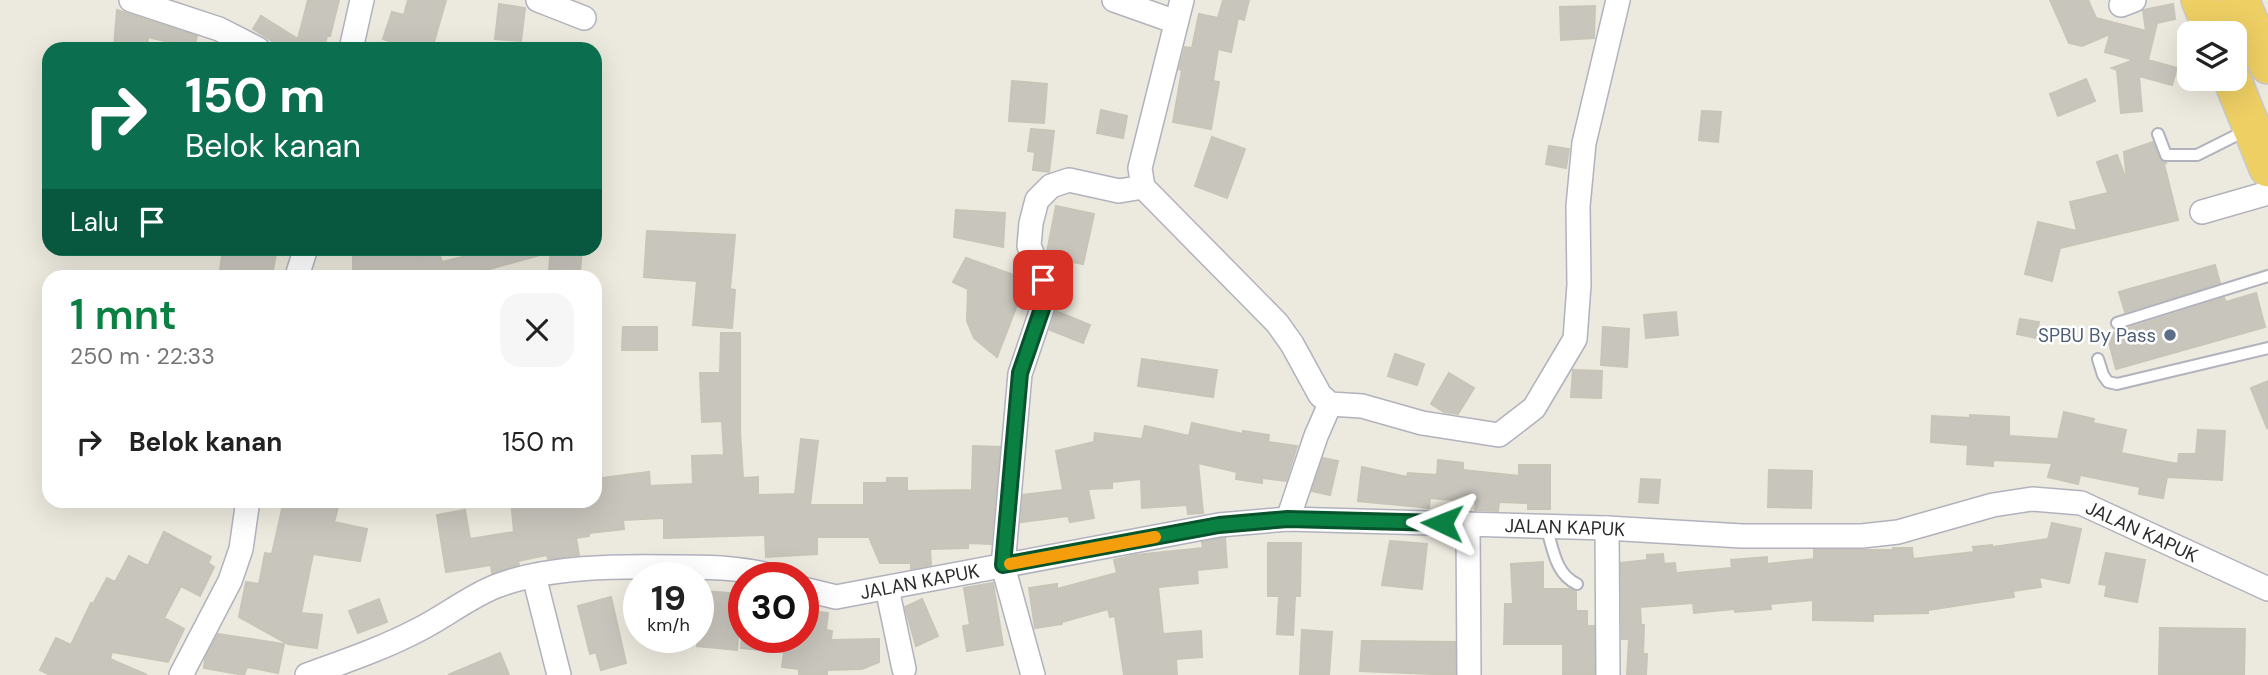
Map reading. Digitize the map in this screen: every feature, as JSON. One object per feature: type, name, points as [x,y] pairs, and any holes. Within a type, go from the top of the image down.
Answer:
[{"type":"highway","points":[[2200,0],[2209,21]]},
{"type":"highway","points":[[2240,0],[2268,65]]},
{"type":"highway","points":[[2237,91],[2268,168]]},
{"type":"street","points":[[131,0],[219,29],[244,42]]},
{"type":"street","points":[[353,42],[362,0]]},
{"type":"street","points":[[538,0],[584,18]]},
{"type":"street","points":[[1114,0],[1179,11],[1140,168],[1143,187],[1276,323],[1293,344],[1320,395],[1330,404],[1362,405],[1422,423],[1499,435],[1534,408],[1575,339],[1579,285],[1578,206],[1584,143],[1618,0]]},
{"type":"street","points":[[1033,675],[1003,565],[1020,373],[1046,297],[1043,280],[1029,246],[1031,223],[1037,200],[1051,186],[1069,180],[1119,191],[1143,187]]},
{"type":"street","points":[[2202,212],[2268,193]]},
{"type":"street","points":[[1288,519],[1316,436],[1330,404]]},
{"type":"street","name":"JALAN KAPUK","points":[[819,593],[835,597],[1219,525],[1288,519],[1607,528],[1742,536],[1862,536],[1898,532],[1993,505],[2032,499],[2081,503],[2268,589]]},
{"type":"street","points":[[181,675],[230,581],[241,549],[247,508]]},
{"type":"street","points":[[1468,524],[1469,675]]},
{"type":"street","points":[[1607,528],[1608,675]]},
{"type":"street","points":[[307,675],[375,651],[495,587],[534,576],[602,566],[728,568]]},
{"type":"street","points":[[534,576],[559,675]]},
{"type":"street","points":[[887,588],[904,668]]},
{"type":"lane","points":[[2158,134],[2166,155],[2197,155],[2252,128]]},
{"type":"lane","points":[[2117,323],[2267,278]]},
{"type":"lane","points":[[2098,359],[2108,382],[2117,384],[2268,348]]},
{"type":"lane","points":[[1546,527],[1561,571],[1577,584]]},
{"type":"building","points":[[308,0],[339,0],[330,36],[327,36],[326,42],[274,42],[253,29],[261,16],[298,39]]},
{"type":"building","points":[[408,0],[446,0],[434,42],[393,42],[383,39],[392,12],[404,15]]},
{"type":"building","points":[[1223,0],[1249,0],[1244,20],[1238,18],[1231,52],[1218,49],[1213,81],[1219,82],[1211,129],[1173,122],[1182,70],[1179,69],[1185,47],[1192,48],[1199,14],[1218,18]]},
{"type":"building","points":[[2050,0],[2088,0],[2096,18],[2146,31],[2143,10],[2173,4],[2175,19],[2157,23],[2148,60],[2177,68],[2172,85],[2139,76],[2142,111],[2121,113],[2117,70],[2112,68],[2134,60],[2105,52],[2110,34],[2082,46],[2069,43]]},
{"type":"building","points":[[499,4],[525,8],[521,41],[495,39]]},
{"type":"building","points":[[1595,6],[1594,38],[1561,40],[1560,7]]},
{"type":"building","points":[[117,10],[197,36],[196,42],[169,42],[148,37],[148,42],[114,42]]},
{"type":"building","points":[[2086,79],[2095,101],[2058,116],[2050,94]]},
{"type":"building","points":[[1012,81],[1047,84],[1044,123],[1009,121]]},
{"type":"building","points":[[1101,110],[1127,116],[1123,138],[1097,133]]},
{"type":"building","points":[[1702,111],[1721,112],[1718,142],[1699,140]]},
{"type":"building","points":[[1031,129],[1054,131],[1049,172],[1033,170],[1035,152],[1028,151]]},
{"type":"building","points":[[1212,137],[1245,149],[1227,198],[1195,186]]},
{"type":"building","points":[[2153,142],[2159,158],[2166,163],[2164,164],[2178,220],[2060,248],[2052,281],[2025,274],[2038,222],[2077,231],[2070,202],[2108,193],[2097,162],[2117,155],[2127,182],[2124,152]]},
{"type":"building","points":[[1549,146],[1569,149],[1566,168],[1546,164]]},
{"type":"building","points":[[1056,206],[1094,214],[1083,264],[1048,257]]},
{"type":"building","points":[[956,210],[1005,213],[1003,247],[954,237]]},
{"type":"building","points":[[647,231],[735,235],[730,289],[735,290],[732,328],[693,325],[697,281],[644,277]]},
{"type":"building","points":[[222,256],[276,256],[273,270],[220,270]]},
{"type":"building","points":[[353,256],[440,256],[442,262],[467,256],[536,256],[486,270],[353,270]]},
{"type":"building","points":[[550,256],[581,256],[580,270],[549,270]]},
{"type":"building","points":[[966,258],[1028,280],[1032,296],[1027,309],[1017,305],[997,357],[974,338],[967,321],[968,289],[953,282]]},
{"type":"building","points":[[2215,265],[2220,283],[2125,312],[2119,292]]},
{"type":"building","points":[[2256,293],[2265,327],[2116,369],[2107,335],[2224,298],[2226,302]]},
{"type":"building","points":[[1056,311],[1090,325],[1083,343],[1050,330]]},
{"type":"building","points":[[1676,312],[1678,335],[1646,338],[1644,315]]},
{"type":"building","points":[[2020,319],[2039,322],[2036,338],[2017,334]]},
{"type":"building","points":[[623,327],[657,327],[657,350],[622,350]]},
{"type":"building","points":[[1603,327],[1629,329],[1627,367],[1601,365]]},
{"type":"building","points":[[721,333],[740,333],[743,478],[758,477],[758,495],[795,494],[801,439],[818,441],[810,505],[864,505],[864,483],[887,483],[887,478],[907,478],[907,491],[972,490],[973,446],[1000,447],[991,544],[968,543],[968,548],[930,549],[931,565],[911,569],[911,563],[880,563],[869,537],[817,537],[817,554],[766,557],[765,535],[664,538],[664,518],[623,520],[624,529],[589,533],[589,536],[576,538],[579,555],[548,559],[547,555],[518,561],[519,565],[492,573],[491,565],[446,572],[437,515],[465,510],[470,539],[514,532],[512,508],[602,508],[602,478],[649,472],[650,486],[693,484],[692,456],[724,455],[722,421],[702,422],[700,373],[720,373]]},
{"type":"building","points":[[1395,354],[1424,364],[1417,385],[1388,376]]},
{"type":"building","points":[[1142,359],[1217,370],[1213,397],[1138,386]]},
{"type":"building","points":[[1573,370],[1602,371],[1601,398],[1571,397]]},
{"type":"building","points":[[1449,373],[1474,388],[1458,414],[1444,412],[1431,404]]},
{"type":"building","points":[[2268,381],[2268,427],[2267,428],[2251,388]]},
{"type":"building","points":[[2064,412],[2094,419],[2093,423],[2126,430],[2121,453],[2178,464],[2179,454],[2196,454],[2198,430],[2225,431],[2222,480],[2167,477],[2163,498],[2139,494],[2140,487],[2080,475],[2078,484],[2048,477],[2052,463],[1993,460],[1993,466],[1967,464],[1968,445],[1931,442],[1932,416],[2009,417],[2009,436],[2058,439]]},
{"type":"building","points":[[1192,423],[1243,434],[1243,431],[1269,435],[1268,442],[1297,446],[1286,481],[1262,478],[1262,483],[1236,479],[1237,472],[1198,463],[1203,513],[1188,514],[1187,505],[1142,508],[1141,479],[1112,482],[1112,488],[1088,489],[1094,518],[1070,522],[1068,516],[1021,522],[1023,495],[1063,490],[1056,451],[1094,442],[1095,433],[1142,439],[1145,426],[1189,436]]},
{"type":"building","points":[[1323,458],[1338,461],[1330,495],[1312,491]]},
{"type":"building","points":[[1438,460],[1463,463],[1463,470],[1519,476],[1519,465],[1550,465],[1550,509],[1528,509],[1528,503],[1499,502],[1498,511],[1475,510],[1476,502],[1430,498],[1429,508],[1358,501],[1362,467],[1407,477],[1408,473],[1437,475]]},
{"type":"building","points":[[1769,470],[1812,471],[1811,508],[1768,507]]},
{"type":"building","points":[[1641,479],[1660,480],[1658,503],[1639,502]]},
{"type":"building","points":[[282,508],[338,508],[334,522],[367,529],[360,561],[313,554],[301,613],[322,615],[317,648],[288,644],[239,617],[246,582],[259,584],[265,553],[272,554]]},
{"type":"building","points":[[2052,523],[2081,529],[2069,583],[2039,577],[2041,587],[2013,591],[2014,597],[1928,610],[1928,613],[1873,614],[1873,621],[1813,620],[1813,600],[1770,604],[1771,609],[1735,612],[1735,609],[1694,613],[1693,603],[1640,607],[1641,625],[1644,625],[1643,654],[1647,654],[1646,675],[1627,675],[1629,639],[1622,639],[1621,563],[1647,560],[1647,555],[1663,554],[1664,564],[1675,563],[1676,573],[1732,568],[1731,560],[1767,557],[1767,564],[1814,559],[1814,550],[1893,548],[1912,548],[1913,559],[1974,552],[1973,547],[1993,547],[2048,539]]},
{"type":"building","points":[[164,532],[211,557],[208,563],[214,567],[200,596],[181,586],[164,618],[184,629],[168,662],[112,652],[110,659],[147,675],[50,675],[40,670],[56,638],[71,645],[91,603],[93,604],[107,578],[115,582],[129,556],[148,566]]},
{"type":"building","points":[[1225,538],[1227,567],[1197,570],[1198,583],[1158,587],[1163,634],[1201,631],[1202,657],[1176,659],[1177,675],[1124,675],[1115,616],[1110,617],[1108,609],[1062,624],[1035,628],[1029,588],[1057,584],[1057,589],[1117,573],[1114,560],[1135,555],[1203,548],[1202,542]]},
{"type":"building","points":[[1390,541],[1427,544],[1422,589],[1382,585]]},
{"type":"building","points":[[1268,543],[1301,543],[1300,596],[1295,596],[1293,635],[1277,634],[1279,596],[1268,596]]},
{"type":"building","points":[[2106,553],[2145,560],[2137,602],[2105,596],[2107,585],[2099,584]]},
{"type":"building","points":[[1543,562],[1543,589],[1570,589],[1576,592],[1576,611],[1587,611],[1587,626],[1594,626],[1594,675],[1563,675],[1563,644],[1504,644],[1505,604],[1513,604],[1511,564]]},
{"type":"building","points":[[993,583],[1003,645],[967,651],[963,626],[970,625],[964,588]]},
{"type":"building","points":[[714,592],[728,593],[728,649],[714,648]]},
{"type":"building","points":[[611,597],[626,663],[601,670],[596,652],[590,654],[578,606]]},
{"type":"building","points":[[379,599],[387,622],[358,633],[349,611]]},
{"type":"building","points":[[922,599],[938,636],[916,646],[905,607]]},
{"type":"building","points":[[819,612],[828,613],[826,630],[832,631],[831,640],[879,639],[879,662],[862,669],[827,670],[827,675],[799,675],[799,669],[782,667],[784,653],[819,653]]},
{"type":"building","points":[[2160,628],[2245,629],[2244,675],[2159,675]]},
{"type":"building","points":[[1302,630],[1332,632],[1329,675],[1300,675]]},
{"type":"building","points":[[218,634],[284,644],[278,673],[247,667],[244,675],[204,668],[205,658]]},
{"type":"building","points":[[1362,641],[1455,642],[1455,675],[1360,671]]},
{"type":"building","points":[[500,653],[509,675],[448,675]]},
{"type":"slow traffic","points":[[1010,564],[1155,537]]},
{"type":"place","name":"SPBU By Pass","points":[[2170,335]]},
{"type":"route","points":[[1043,280],[1046,297],[1020,373],[1003,565],[1219,525],[1288,519],[1442,523]]}]
